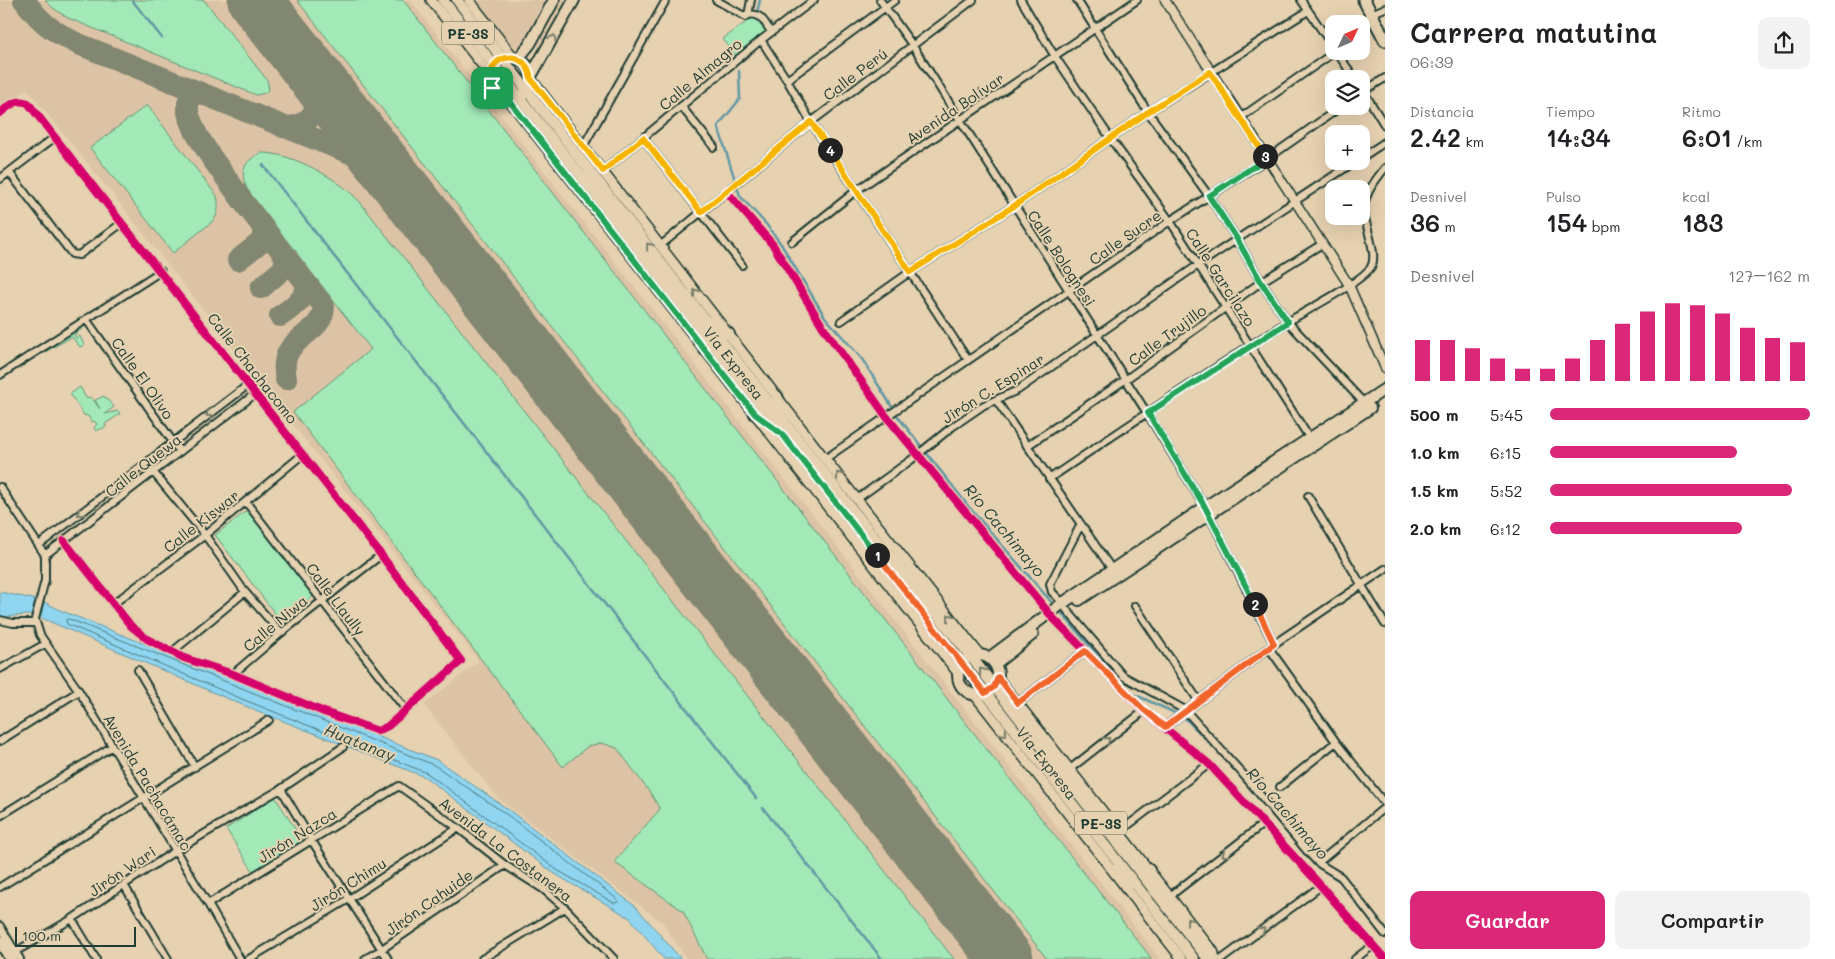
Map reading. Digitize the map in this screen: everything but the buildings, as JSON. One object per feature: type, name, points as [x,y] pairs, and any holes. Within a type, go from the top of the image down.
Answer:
[{"type":"highway","points":[[1364,0],[1385,40]]},
{"type":"highway","points":[[0,941],[13,956]]},
{"type":"main road","name":"Vía Expresa","points":[[431,0],[492,70],[492,88],[496,94],[514,98],[698,318]]},
{"type":"main road","name":"Vía Expresa","points":[[442,0],[492,70],[705,350],[958,674],[962,687],[967,692],[974,694],[1182,959]]},
{"type":"main road","name":"Vía Expresa","points":[[457,0],[528,90],[698,318],[786,431],[979,659],[996,682],[1018,703],[1170,896],[1215,957]]},
{"type":"main road","name":"Vía Expresa","points":[[470,0],[516,58],[527,65],[531,77],[857,499],[1121,849],[1215,957]]},
{"type":"main road","points":[[492,70],[503,58],[516,58],[530,44],[554,0]]},
{"type":"main road","points":[[514,98],[528,90],[531,77],[574,0]]},
{"type":"main road","points":[[698,318],[729,334]]},
{"type":"main road","points":[[698,318],[705,350]]},
{"type":"main road","points":[[1312,442],[1385,389]]},
{"type":"main road","points":[[777,396],[786,431]]},
{"type":"main road","points":[[958,674],[1058,611],[1207,510],[1312,442],[1385,398]]},
{"type":"main road","points":[[755,414],[786,431]]},
{"type":"main road","name":"Vía Expresa","points":[[979,659],[985,693],[1194,959]]},
{"type":"main road","points":[[974,694],[985,693],[996,682]]},
{"type":"main road","points":[[1121,849],[1149,870]]},
{"type":"main road","points":[[1112,855],[1126,888]]},
{"type":"street","points":[[584,146],[666,0]]},
{"type":"street","points":[[716,0],[746,18],[754,14]]},
{"type":"street","points":[[751,0],[754,14],[771,32]]},
{"type":"street","name":"Calle Almagro","points":[[603,171],[761,40],[814,0]]},
{"type":"street","name":"Calle Bolognesi","points":[[880,0],[913,46],[1068,291],[1148,413],[1207,510],[1272,646],[1336,742],[1385,805]]},
{"type":"street","points":[[787,80],[896,0]]},
{"type":"street","name":"Calle Perú","points":[[660,246],[811,122],[973,0]]},
{"type":"street","name":"Calle Garcilazo","points":[[1021,0],[1054,55],[1170,221],[1312,442]]},
{"type":"street","points":[[1077,0],[1148,112],[1209,196],[1237,239],[1261,282],[1288,322],[1364,403]]},
{"type":"street","name":"Avenida Bolívar","points":[[792,242],[857,190],[1137,0]]},
{"type":"street","points":[[1164,0],[1349,285],[1385,368]]},
{"type":"street","points":[[1301,0],[1325,35]]},
{"type":"street","points":[[1372,14],[1385,8]]},
{"type":"street","points":[[841,322],[910,272],[1014,206],[1148,112],[1308,11]]},
{"type":"street","points":[[761,40],[811,122],[968,360]]},
{"type":"street","points":[[1240,118],[1325,59]]},
{"type":"street","points":[[1370,86],[1385,78]]},
{"type":"street","name":"Calle Chachacomo","points":[[0,114],[14,102],[22,100],[28,103],[161,271],[461,659],[460,663],[406,710]]},
{"type":"street","points":[[1370,103],[1385,126]]},
{"type":"street","points":[[681,106],[714,147]]},
{"type":"street","name":"Calle Sucre","points":[[826,459],[1170,221],[1329,115]]},
{"type":"street","points":[[0,179],[55,137]]},
{"type":"street","points":[[643,138],[742,265]]},
{"type":"street","points":[[1370,152],[1385,142]]},
{"type":"street","points":[[1049,479],[1288,322],[1349,285],[1370,268],[1373,262],[1364,206],[1377,177],[1385,168]]},
{"type":"street","name":"Jirón C. Espinar","points":[[857,499],[984,405],[1018,390],[1198,265],[1342,170]]},
{"type":"street","points":[[9,172],[75,256],[122,223]]},
{"type":"street","points":[[726,192],[773,245],[823,327],[889,414],[1058,611],[1123,676],[1185,710],[1242,773],[1318,863],[1341,877],[1385,934]]},
{"type":"street","name":"Calle Trujillo","points":[[1027,446],[1125,380],[1261,282],[1322,244]]},
{"type":"street","points":[[0,375],[161,271]]},
{"type":"street","name":"Calle El Olivo","points":[[86,319],[180,452]]},
{"type":"street","name":"Calle Quewa","points":[[39,545],[248,385]]},
{"type":"street","name":"Calle Quewa","points":[[45,555],[255,394]]},
{"type":"street","points":[[996,400],[1115,573]]},
{"type":"street","name":"Calle Kiswar","points":[[113,604],[205,535],[302,455]]},
{"type":"street","points":[[154,473],[205,535],[245,592],[281,633]]},
{"type":"street","points":[[0,487],[45,555],[46,572],[35,621],[13,623],[0,620]]},
{"type":"street","points":[[1308,496],[1385,624]]},
{"type":"street","name":"Calle Llaully","points":[[246,502],[406,710]]},
{"type":"street","points":[[1081,524],[1050,584],[1058,611],[1085,651],[1144,710],[1209,764],[1385,959]]},
{"type":"street","points":[[64,541],[138,633],[172,652],[233,674],[324,712],[378,731],[388,726],[406,710]]},
{"type":"street","name":"Calle Niwa","points":[[233,674],[322,600],[381,555]]},
{"type":"street","points":[[1165,727],[1198,700],[1272,646],[1385,569]]},
{"type":"street","points":[[172,652],[245,592]]},
{"type":"street","points":[[1135,606],[1198,700]]},
{"type":"street","name":"Avenida Pachacámac","points":[[35,621],[45,644],[79,691],[240,959]]},
{"type":"street","points":[[0,669],[45,644]]},
{"type":"street","points":[[1018,703],[1085,651]]},
{"type":"street","points":[[138,670],[195,767]]},
{"type":"street","points":[[0,741],[79,691]]},
{"type":"street","points":[[1070,770],[1144,710]]},
{"type":"street","points":[[0,888],[269,720]]},
{"type":"street","points":[[1280,787],[1336,742]]},
{"type":"street","points":[[0,816],[111,747]]},
{"type":"street","name":"Jirón Wari","points":[[13,956],[175,851],[281,789],[343,747]]},
{"type":"street","points":[[1119,832],[1209,764]]},
{"type":"street","name":"Avenida La Costanera","points":[[399,786],[505,864],[543,888],[565,908],[612,958]]},
{"type":"street","name":"Jirón Nazca","points":[[208,904],[399,786]]},
{"type":"street","points":[[281,789],[388,959]]},
{"type":"street","points":[[1318,863],[1385,805]]},
{"type":"street","points":[[1170,896],[1263,824]]},
{"type":"street","name":"Jirón Chimu","points":[[248,959],[349,899],[458,828]]},
{"type":"street","name":"Jirón Cahuide","points":[[365,959],[505,864]]},
{"type":"street","points":[[124,885],[168,959]]},
{"type":"street","points":[[1215,957],[1321,886]]},
{"type":"street","points":[[482,959],[565,908]]},
{"type":"street","points":[[72,919],[96,959]]},
{"type":"street","points":[[0,926],[13,956],[20,959]]},
{"type":"street","points":[[1355,959],[1372,946]]},
{"type":"shaded area","points":[[0,0],[410,0],[1160,959],[687,959],[663,923],[498,798],[424,705],[479,661],[113,195],[27,89],[0,109]]},
{"type":"shaded area","points":[[461,0],[565,0],[540,45],[506,58]]},
{"type":"green space","points":[[45,0],[204,0],[267,80],[269,89],[265,93],[256,95],[68,18]]},
{"type":"green space","points":[[297,0],[403,0],[1152,959],[1047,959]]},
{"type":"green space","points":[[753,17],[766,31],[736,56],[723,39]]},
{"type":"green space","points":[[147,105],[217,196],[218,200],[217,213],[212,222],[173,253],[90,148]]},
{"type":"green space","points":[[261,153],[286,157],[315,169],[341,185],[360,202],[954,959],[707,959],[683,911],[614,862],[660,809],[651,794],[617,748],[602,743],[588,746],[563,767],[293,412],[371,349],[249,193],[244,180],[244,169],[250,160]]},
{"type":"green space","points":[[86,319],[88,324],[74,335],[76,338],[80,336],[84,345],[80,347],[72,337],[38,356],[35,354]]},
{"type":"green space","points":[[80,387],[86,398],[91,397],[100,409],[95,400],[104,396],[114,407],[105,414],[118,411],[120,414],[105,424],[106,427],[96,431],[94,428],[97,424],[84,415],[70,394]]},
{"type":"green space","points":[[249,509],[314,595],[283,624],[215,535]]},
{"type":"green space","points":[[275,797],[303,841],[253,871],[226,829]]},
{"type":"water","name":"Huatanay","points":[[0,592],[42,601],[62,611],[437,760],[509,810],[635,906],[681,959],[664,959],[630,918],[555,874],[425,777],[240,704],[37,616],[0,616]]},
{"type":"waterway","points":[[132,0],[162,38]]},
{"type":"waterway","name":"Río Cachimayo","points":[[757,13],[760,0]]},
{"type":"waterway","name":"Río Cachimayo","points":[[739,71],[740,99],[718,126],[740,196],[766,224],[781,244],[825,317],[862,359],[899,418],[969,507],[1054,605]]},
{"type":"waterway","points":[[263,165],[756,798]]},
{"type":"waterway","name":"Río Cachimayo","points":[[1058,609],[1129,692],[1184,717],[1223,756]]},
{"type":"waterway","points":[[763,808],[882,959]]},
{"type":"waterway","name":"Río Cachimayo","points":[[1309,857],[1315,865],[1344,884]]},
{"type":"taxiway","points":[[24,0],[47,25],[76,43],[385,167]]},
{"type":"taxiway","points":[[193,90],[188,103],[188,113],[196,133],[242,200],[324,306],[322,317],[316,325],[293,345],[288,353],[285,364],[286,379]]},
{"type":"taxiway","points":[[283,127],[300,125],[306,121],[315,111],[326,90]]},
{"type":"taxiway","points":[[238,260],[262,241],[264,228]]},
{"type":"taxiway","points":[[261,288],[283,269],[287,257]]},
{"type":"taxiway","points":[[280,316],[301,299],[307,284]]},
{"type":"runway","points":[[255,0],[1006,959]]},
{"type":"cycle path","points":[[0,113],[16,102],[28,103],[381,555],[461,661],[388,726],[378,731],[324,712],[233,674],[184,658],[147,639],[131,626],[64,541]]},
{"type":"cycle path","points":[[726,191],[773,245],[823,327],[886,416],[1053,618],[1144,711],[1209,764],[1385,959]]},
{"type":"route","points":[[509,57],[523,61],[530,70],[531,79],[603,171],[643,138],[701,212],[811,122],[910,272],[1014,206],[1148,112],[1210,72],[1267,158],[1209,196],[1237,239],[1261,282],[1288,322],[1148,413],[1205,507],[1274,644],[1165,727],[1144,710],[1085,651],[1018,703],[998,677],[994,687],[985,693],[782,434],[755,414],[508,99],[496,94],[492,88],[490,82],[491,70],[498,61],[509,57]]}]
